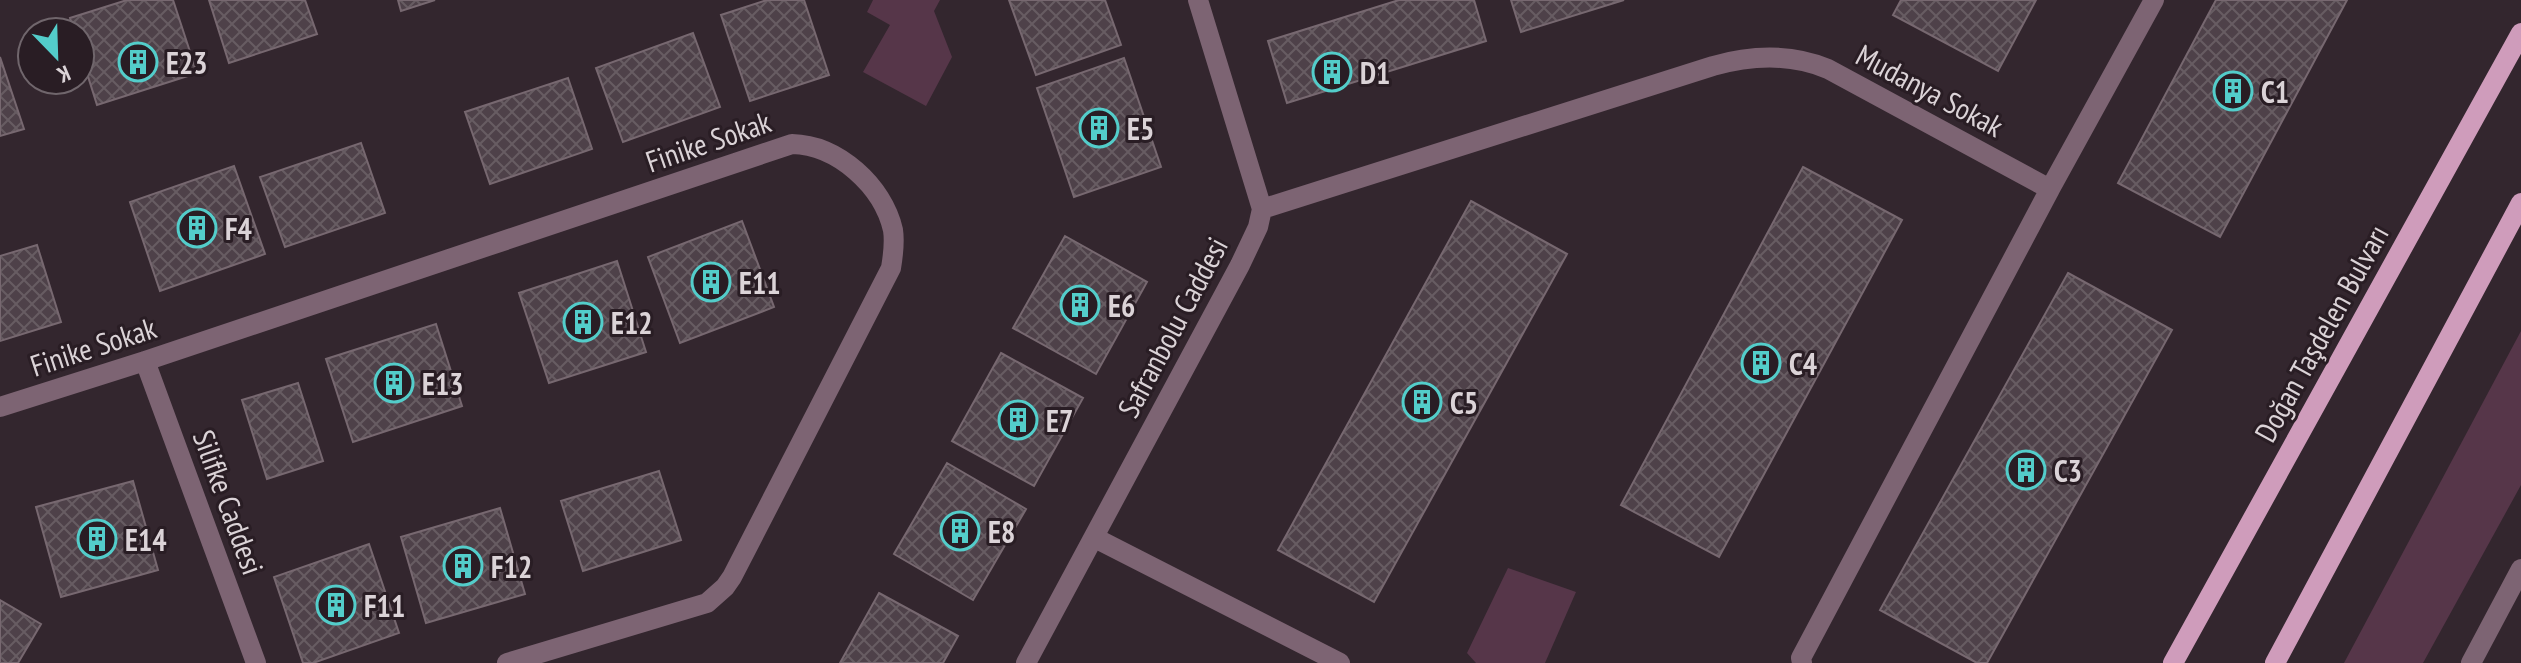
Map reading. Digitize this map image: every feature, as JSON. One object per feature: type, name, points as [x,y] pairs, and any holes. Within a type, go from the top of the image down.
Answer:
[{"type":"main road","name":"Doğan Taşdelen Bulvarı","points":[[2173,663],[2521,33]]},
{"type":"main road","points":[[2275,663],[2521,203]]},
{"type":"street","points":[[1198,0],[1262,209]]},
{"type":"street","points":[[1802,663],[1801,658],[2050,189],[2154,0]]},
{"type":"street","name":"Mudanya Sokak","points":[[1262,209],[1713,66],[1766,57],[1796,59],[1828,69],[2050,189]]},
{"type":"street","name":"Finike Sokak","points":[[0,407],[792,144],[819,150],[857,171],[875,192],[892,227],[894,253],[891,268],[732,577],[707,603],[507,663]]},
{"type":"street","name":"Safranbolu Caddesi","points":[[1026,663],[1250,245],[1262,209]]},
{"type":"street","name":"Silifke Caddesi","points":[[145,361],[256,663]]},
{"type":"street","points":[[1095,538],[1340,663]]},
{"type":"street","points":[[2471,663],[2521,569]]},
{"type":"shaded area","points":[[873,0],[940,0],[934,11],[952,57],[926,106],[863,72],[890,25],[867,12]]},
{"type":"shaded area","points":[[2521,331],[2521,485],[2423,663],[2344,663]]},
{"type":"shaded area","points":[[1508,568],[1576,592],[1545,663],[1476,663],[1467,653]]},
{"type":"building","name":"E23","points":[[127,0],[173,0],[197,73],[97,105],[94,96],[96,16],[76,16]]},
{"type":"building","points":[[209,0],[305,0],[317,34],[229,63]]},
{"type":"building","points":[[398,0],[435,0],[401,11]]},
{"type":"building","points":[[767,0],[804,0],[829,75],[750,101],[721,15]]},
{"type":"building","points":[[1009,0],[1105,0],[1121,45],[1036,75]]},
{"type":"building","name":"D1","points":[[1399,0],[1474,0],[1486,41],[1287,103],[1268,41]]},
{"type":"building","points":[[1511,0],[1624,0],[1521,32]]},
{"type":"building","points":[[1901,0],[2036,0],[1998,71],[1893,15]]},
{"type":"building","name":"C1","points":[[2216,0],[2347,0],[2220,237],[2118,183]]},
{"type":"building","points":[[693,33],[720,107],[623,142],[596,68]]},
{"type":"building","points":[[0,57],[24,129],[0,136]]},
{"type":"building","name":"E5","points":[[1124,58],[1161,167],[1074,197],[1037,88]]},
{"type":"building","points":[[568,78],[592,149],[490,184],[465,112]]},
{"type":"building","points":[[361,143],[385,213],[285,247],[260,177]]},
{"type":"building","name":"F4","points":[[234,166],[265,254],[160,291],[130,202]]},
{"type":"building","name":"C4","points":[[1803,167],[1902,220],[1719,557],[1621,505]]},
{"type":"building","name":"C5","points":[[1471,201],[1567,254],[1374,602],[1278,550]]},
{"type":"building","name":"E11","points":[[742,221],[774,307],[680,343],[648,257]]},
{"type":"building","name":"E6","points":[[1065,236],[1147,282],[1096,374],[1013,328]]},
{"type":"building","points":[[37,245],[61,322],[0,341],[0,256]]},
{"type":"building","name":"E12","points":[[617,261],[646,352],[549,383],[519,293]]},
{"type":"building","name":"C3","points":[[2068,273],[2172,330],[1987,663],[1977,663],[1880,610]]},
{"type":"building","name":"E13","points":[[436,324],[462,406],[353,442],[326,359]]},
{"type":"building","name":"E7","points":[[1001,353],[1083,398],[1034,486],[952,441]]},
{"type":"building","points":[[298,383],[323,461],[267,479],[242,400]]},
{"type":"building","name":"E8","points":[[947,463],[1026,509],[973,600],[894,554]]},
{"type":"building","points":[[659,471],[681,540],[583,571],[561,501]]},
{"type":"building","name":"E14","points":[[133,481],[158,570],[61,597],[36,507]]},
{"type":"building","name":"F12","points":[[500,508],[525,594],[426,623],[401,537]]},
{"type":"building","name":"F11","points":[[369,544],[399,633],[313,663],[303,663],[274,577]]},
{"type":"building","points":[[879,593],[958,636],[943,663],[840,663]]},
{"type":"building","points":[[0,600],[41,624],[18,663],[0,663]]},
{"type":"place","name":"E23","points":[[138,62]]},
{"type":"place","name":"D1","points":[[1332,72]]},
{"type":"place","name":"C1","points":[[2233,91]]},
{"type":"place","name":"E5","points":[[1099,128]]},
{"type":"place","name":"F4","points":[[197,228]]},
{"type":"place","name":"E11","points":[[711,282]]},
{"type":"place","name":"E6","points":[[1080,305]]},
{"type":"place","name":"E12","points":[[583,322]]},
{"type":"place","name":"C4","points":[[1761,363]]},
{"type":"place","name":"E13","points":[[394,383]]},
{"type":"place","name":"C5","points":[[1422,402]]},
{"type":"place","name":"E7","points":[[1018,420]]},
{"type":"place","name":"C3","points":[[2026,470]]},
{"type":"place","name":"E8","points":[[960,531]]},
{"type":"place","name":"E14","points":[[97,539]]},
{"type":"place","name":"F12","points":[[463,566]]},
{"type":"place","name":"F11","points":[[336,605]]}]
